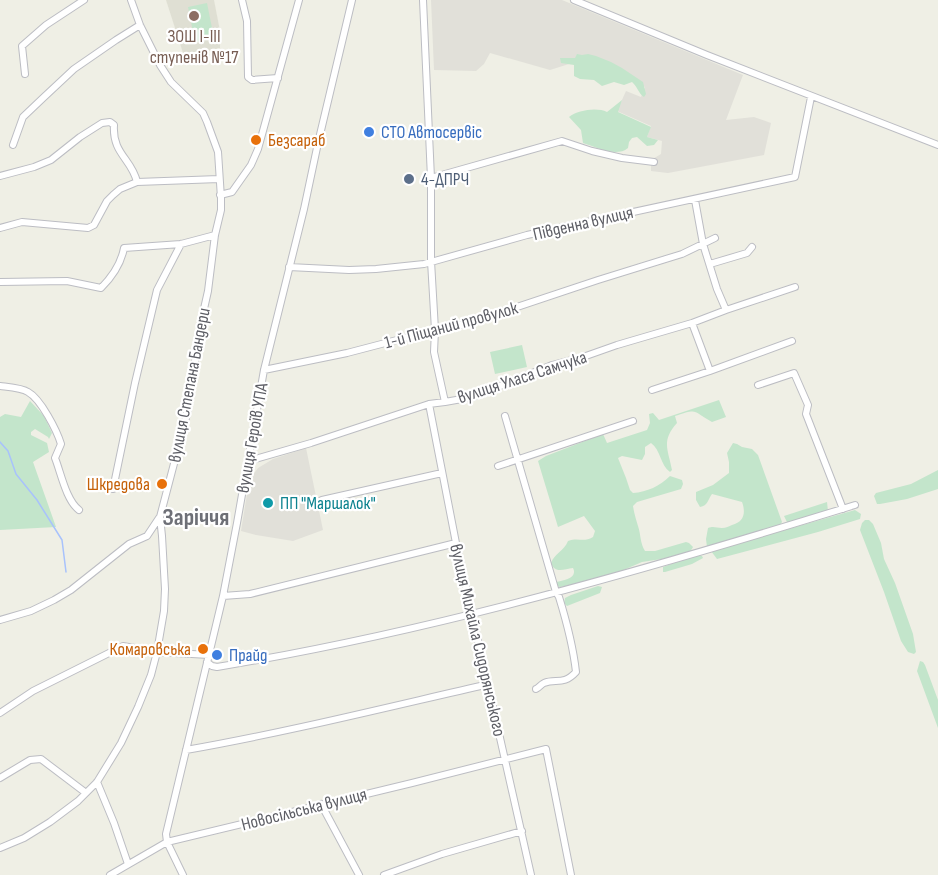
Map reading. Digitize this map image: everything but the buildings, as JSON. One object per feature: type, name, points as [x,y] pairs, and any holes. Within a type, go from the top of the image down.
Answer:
[{"type":"street","points":[[25,74],[22,46],[46,25],[84,0]]},
{"type":"street","name":"вулиця Степана Бандери","points":[[0,848],[50,822],[78,801],[97,782],[120,743],[151,675],[164,610],[165,589],[160,517],[187,414],[215,235],[221,210],[218,152],[203,113],[171,82],[160,65],[140,25],[131,0]]},
{"type":"street","points":[[242,0],[248,21],[248,76],[252,80],[278,78]]},
{"type":"street","points":[[220,195],[232,192],[251,165],[258,149],[299,0]]},
{"type":"street","name":"вулиця Героїв УПА","points":[[167,842],[166,834],[223,596],[264,370],[352,0]]},
{"type":"street","points":[[423,0],[431,178],[434,352],[445,402]]},
{"type":"street","points":[[574,0],[938,145]]},
{"type":"street","points":[[13,145],[23,117],[43,98],[74,69],[140,25]]},
{"type":"street","name":"Південна вулиця","points":[[290,267],[349,270],[424,264],[527,235],[795,177],[811,96]]},
{"type":"street","points":[[0,176],[51,160],[80,137],[102,123],[110,122],[114,125],[117,147],[136,176],[137,182]]},
{"type":"street","points":[[431,178],[562,141],[622,158],[654,162]]},
{"type":"street","points":[[0,228],[22,222],[88,228],[94,225],[107,201],[113,195],[120,189],[137,182],[219,179]]},
{"type":"street","points":[[695,200],[703,244],[726,310]]},
{"type":"street","points":[[0,282],[67,281],[101,288],[111,278],[123,256],[124,248],[181,244],[215,235]]},
{"type":"street","name":"1-й Піщаний провулок","points":[[264,370],[347,353],[466,324],[682,254],[715,238]]},
{"type":"street","points":[[113,489],[157,290],[181,244]]},
{"type":"street","points":[[710,264],[747,253],[752,247]]},
{"type":"street","name":"вулиця Уласа Самчука","points":[[248,462],[429,404],[473,397],[552,365],[692,323],[795,287]]},
{"type":"street","points":[[692,323],[710,371]]},
{"type":"street","points":[[652,390],[792,341]]},
{"type":"street","points":[[758,385],[794,373],[808,405],[806,414],[843,509]]},
{"type":"street","points":[[0,386],[28,391],[47,414],[61,444],[55,458],[68,494],[74,506],[79,510]]},
{"type":"street","name":"вулиця Михайла Сидорянського","points":[[429,404],[456,543],[531,875]]},
{"type":"street","points":[[505,416],[572,643],[576,672],[562,681],[543,683],[536,689]]},
{"type":"street","points":[[498,466],[633,421]]},
{"type":"street","points":[[322,500],[442,473]]},
{"type":"street","points":[[0,712],[33,691],[123,646],[208,658],[212,666],[217,667],[264,659],[355,641],[516,604],[855,506]]},
{"type":"street","points":[[0,620],[30,611],[71,590],[129,544],[147,536],[160,517]]},
{"type":"street","points":[[223,596],[250,594],[456,543]]},
{"type":"street","points":[[186,750],[250,739],[489,684]]},
{"type":"street","name":"Новосільська вулиця","points":[[110,875],[167,842],[546,749],[571,875]]},
{"type":"street","points":[[0,778],[30,760],[41,759],[86,793]]},
{"type":"street","points":[[97,782],[128,864]]},
{"type":"street","points":[[321,804],[359,875]]},
{"type":"street","points":[[384,875],[442,854],[522,831]]},
{"type":"street","points":[[167,842],[183,875]]},
{"type":"shaded area","name":"ЗОШ І-ІІІ ступенів №17","points":[[166,0],[214,0],[220,31],[220,48],[184,56]]},
{"type":"shaded area","points":[[431,0],[562,0],[743,75],[726,120],[754,117],[771,123],[764,155],[668,173],[651,171],[651,160],[661,154],[662,141],[647,137],[651,126],[617,111],[626,91],[641,97],[645,87],[588,58],[550,70],[490,53],[484,64],[476,71],[434,70]]},
{"type":"shaded area","name":"ПП \"Маршалок\"","points":[[306,448],[323,530],[293,541],[241,531],[247,494],[253,475],[258,468],[273,459]]},
{"type":"green space","points":[[207,3],[214,38],[195,42],[188,7]]},
{"type":"green space","points":[[577,54],[596,56],[622,68],[643,82],[646,94],[644,97],[632,82],[624,85],[614,82],[602,86],[594,80],[574,76],[574,65],[561,63],[560,58],[575,58]]},
{"type":"green space","points":[[622,100],[618,112],[651,127],[647,137],[658,140],[654,145],[647,146],[637,137],[632,138],[628,148],[623,151],[612,152],[583,143],[581,130],[569,117],[588,110],[607,112]]},
{"type":"green space","points":[[522,345],[527,367],[495,374],[490,352]]},
{"type":"green space","points":[[719,400],[726,417],[712,422],[692,411],[675,416],[677,423],[667,440],[672,470],[670,472],[651,443],[645,447],[642,460],[622,456],[618,458],[633,493],[653,488],[670,476],[682,480],[681,489],[637,502],[633,506],[645,551],[655,551],[686,542],[693,547],[690,552],[675,557],[642,562],[612,575],[571,585],[556,586],[556,582],[569,578],[574,571],[573,568],[555,569],[551,563],[553,560],[568,541],[590,539],[595,531],[584,516],[558,527],[538,461],[603,434],[607,443],[647,430],[650,423],[649,414],[653,413],[659,420]]},
{"type":"green space","points":[[30,401],[44,416],[52,433],[49,439],[35,429],[31,435],[47,443],[49,452],[33,462],[56,527],[0,530],[0,417],[5,414],[21,417]]},
{"type":"green space","points":[[733,443],[752,449],[758,455],[782,522],[780,525],[707,547],[708,528],[722,528],[736,524],[743,516],[742,502],[712,494],[706,504],[700,507],[696,500],[696,492],[713,485],[729,473],[727,453]]},
{"type":"green space","points":[[938,470],[938,489],[907,499],[877,504],[874,496],[876,493],[911,484]]},
{"type":"green space","points":[[827,502],[828,511],[789,522],[784,516]]},
{"type":"green space","points":[[855,510],[861,514],[860,519],[818,532],[717,559],[711,551]]},
{"type":"green space","points":[[865,520],[873,524],[881,543],[884,559],[913,634],[916,652],[914,654],[908,652],[901,641],[860,530]]},
{"type":"green space","points":[[695,555],[703,558],[692,564],[663,572],[663,567]]},
{"type":"green space","points":[[598,586],[602,587],[600,593],[567,606],[564,603],[565,598],[571,595]]},
{"type":"green space","points":[[920,661],[925,665],[938,700],[938,728],[917,671]]},
{"type":"waterway","points":[[0,442],[8,451],[16,474],[37,500],[62,540],[66,572]]},
{"type":"place","name":"ЗОШ І-ІІІ ступенів №17","points":[[194,16]]},
{"type":"place","name":"СТО Автосервіс","points":[[369,132]]},
{"type":"place","name":"Безсараб","points":[[256,140]]},
{"type":"place","name":"4-ДПРЧ","points":[[409,179]]},
{"type":"place","name":"Шкредова","points":[[162,484]]},
{"type":"place","name":"ПП \"Маршалок\"","points":[[268,503]]},
{"type":"place","name":"Комаровська","points":[[203,649]]},
{"type":"place","name":"Прайд","points":[[217,655]]},
{"type":"district","name":"Заріччя","points":[[196,517]]}]
